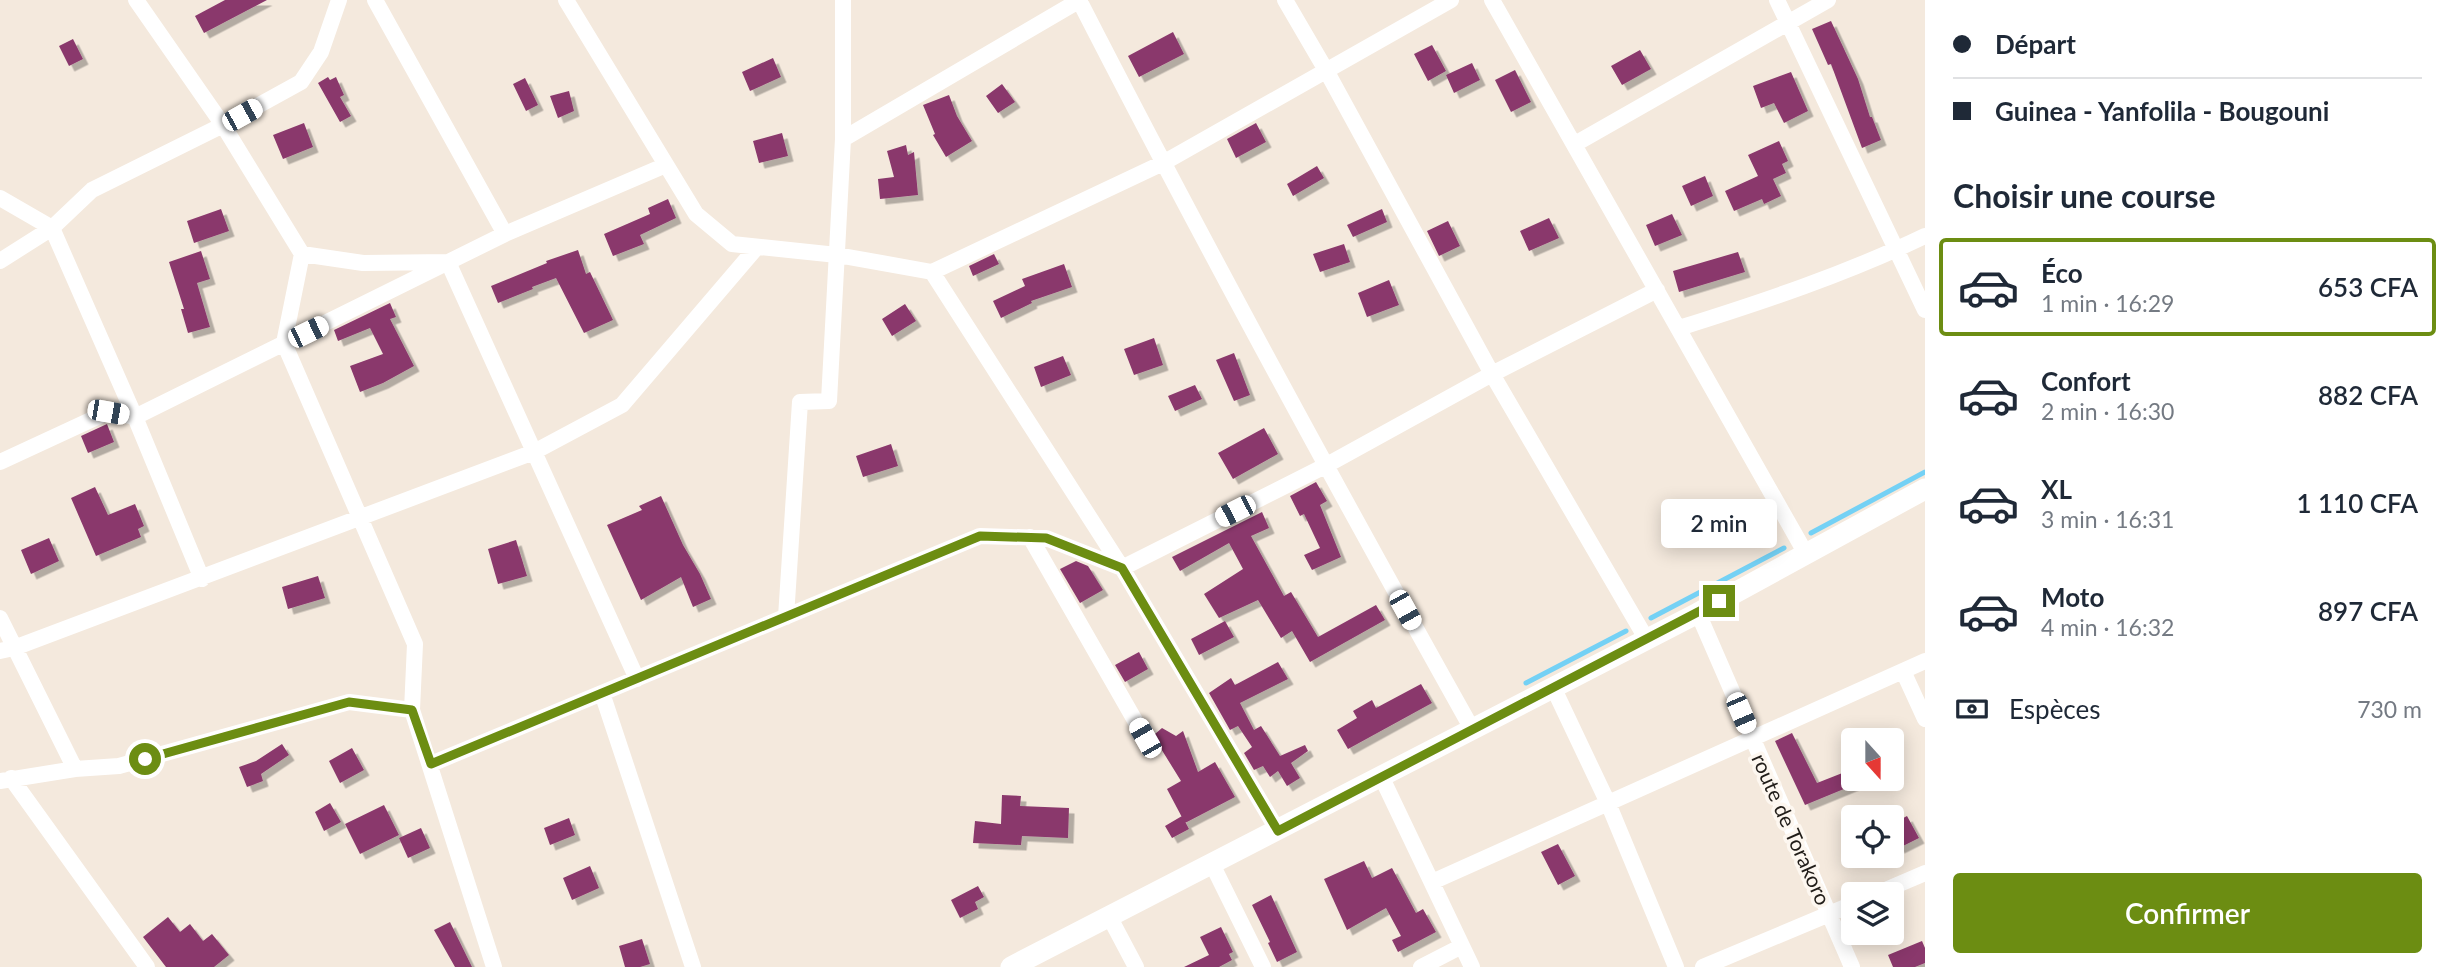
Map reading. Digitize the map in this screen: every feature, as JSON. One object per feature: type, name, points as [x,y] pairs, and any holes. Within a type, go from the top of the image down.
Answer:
[{"type":"main road","points":[[1011,967],[1698,613],[1925,489]]},
{"type":"street","points":[[136,0],[223,125],[302,254],[284,343],[415,644],[412,710],[494,967]]},
{"type":"street","points":[[0,261],[52,228],[92,190],[223,125],[301,82],[321,52],[340,0]]},
{"type":"street","points":[[375,0],[505,234]]},
{"type":"street","points":[[566,0],[695,214],[732,244],[837,255],[932,272],[1163,163],[1451,0]]},
{"type":"street","points":[[786,617],[800,402],[829,401],[843,139],[843,0]]},
{"type":"street","points":[[843,139],[1080,0],[1163,163],[1325,466],[1472,729]]},
{"type":"street","points":[[1285,0],[1492,374],[1647,639]]},
{"type":"street","points":[[1493,0],[1806,554]]},
{"type":"street","points":[[1776,0],[1789,22],[1925,310]]},
{"type":"street","points":[[1575,144],[1828,0]]},
{"type":"street","points":[[0,462],[108,412],[135,417],[505,234],[666,165]]},
{"type":"street","points":[[0,198],[52,228],[202,579]]},
{"type":"street","points":[[1679,328],[1763,301],[1895,251],[1925,236]]},
{"type":"street","points":[[7,650],[202,579],[534,452],[622,405],[757,247]]},
{"type":"street","points":[[302,254],[363,262],[448,262]]},
{"type":"street","points":[[448,262],[637,678]]},
{"type":"street","points":[[932,272],[1122,568],[1278,831]]},
{"type":"street","points":[[431,764],[980,536],[1046,538],[1122,568],[1325,466],[1492,374],[1657,290]]},
{"type":"street","points":[[1030,537],[1145,738]]},
{"type":"street","name":"route de Torakoro","points":[[1698,613],[1852,967]]},
{"type":"street","points":[[0,618],[7,650],[75,769]]},
{"type":"street","points":[[1432,883],[1925,661]]},
{"type":"street","points":[[1903,671],[1925,719]]},
{"type":"street","points":[[1553,687],[1608,803],[1676,967]]},
{"type":"street","points":[[602,693],[693,967]]},
{"type":"street","points":[[147,967],[6,780],[75,769],[119,766],[349,702],[412,710]]},
{"type":"street","points":[[1381,776],[1472,967]]},
{"type":"street","points":[[1212,864],[1263,967]]},
{"type":"street","points":[[1904,882],[1925,873]]},
{"type":"street","points":[[1703,967],[1841,909]]},
{"type":"street","points":[[1109,916],[1136,967]]},
{"type":"street","points":[[1421,967],[1462,946]]},
{"type":"building","points":[[225,0],[267,0],[204,33],[195,16]]},
{"type":"building","points":[[1831,21],[1858,79],[1870,117],[1881,140],[1862,148],[1831,64],[1828,65],[1812,29]]},
{"type":"building","points":[[1173,32],[1184,54],[1139,77],[1128,56]]},
{"type":"building","points":[[73,39],[83,59],[69,66],[59,46]]},
{"type":"building","points":[[1432,45],[1446,71],[1428,81],[1414,54]]},
{"type":"building","points":[[1640,50],[1651,69],[1622,85],[1611,66]]},
{"type":"building","points":[[773,58],[781,77],[750,91],[742,72]]},
{"type":"building","points":[[1472,63],[1480,80],[1454,93],[1446,75]]},
{"type":"building","points":[[1515,70],[1531,102],[1511,112],[1495,80]]},
{"type":"building","points":[[1791,72],[1808,111],[1784,123],[1774,103],[1761,108],[1753,86]]},
{"type":"building","points":[[328,77],[330,80],[336,77],[344,95],[340,97],[351,116],[340,122],[318,83]]},
{"type":"building","points":[[525,78],[538,105],[526,111],[513,84]]},
{"type":"building","points":[[1002,84],[1015,102],[998,113],[986,96]]},
{"type":"building","points":[[569,91],[574,111],[558,118],[550,96]]},
{"type":"building","points":[[949,95],[957,116],[972,141],[946,157],[933,135],[935,134],[923,105]]},
{"type":"building","points":[[304,123],[313,147],[283,159],[273,135]]},
{"type":"building","points":[[1256,123],[1266,142],[1236,158],[1227,139]]},
{"type":"building","points":[[782,133],[788,156],[759,163],[753,141]]},
{"type":"building","points":[[1779,141],[1788,161],[1782,164],[1786,173],[1773,179],[1781,196],[1764,204],[1762,199],[1734,211],[1725,191],[1758,176],[1748,155]]},
{"type":"building","points":[[906,145],[908,155],[914,152],[918,195],[880,199],[878,179],[894,177],[887,151]]},
{"type":"building","points":[[1317,166],[1324,178],[1293,196],[1287,184]]},
{"type":"building","points":[[1705,176],[1713,196],[1691,206],[1682,186]]},
{"type":"building","points":[[668,199],[676,218],[640,235],[644,244],[613,256],[604,234],[650,214],[648,208]]},
{"type":"building","points":[[221,209],[229,231],[194,243],[187,221]]},
{"type":"building","points":[[1382,209],[1387,222],[1353,237],[1347,225]]},
{"type":"building","points":[[1672,214],[1682,235],[1655,246],[1646,225]]},
{"type":"building","points":[[1549,218],[1559,238],[1529,251],[1520,231]]},
{"type":"building","points":[[1448,221],[1460,246],[1439,256],[1427,231]]},
{"type":"building","points":[[1344,244],[1350,262],[1320,272],[1313,254]]},
{"type":"building","points":[[578,250],[586,274],[590,272],[613,320],[584,333],[556,278],[498,303],[491,286]]},
{"type":"building","points":[[201,251],[210,279],[197,283],[210,327],[188,333],[181,309],[184,309],[169,262]]},
{"type":"building","points":[[1738,252],[1745,272],[1679,292],[1673,271]]},
{"type":"building","points":[[994,254],[999,264],[973,276],[969,266]]},
{"type":"building","points":[[1064,264],[1072,287],[1031,301],[1032,303],[1001,318],[993,301],[1025,286],[1022,279]]},
{"type":"building","points":[[1389,280],[1399,305],[1367,317],[1358,293]]},
{"type":"building","points":[[390,303],[396,317],[390,319],[414,366],[360,392],[350,366],[383,354],[370,328],[338,341],[334,330]]},
{"type":"building","points":[[905,304],[916,321],[892,336],[882,319]]},
{"type":"building","points":[[1154,338],[1163,365],[1134,375],[1124,349]]},
{"type":"building","points":[[1234,353],[1250,395],[1234,401],[1216,360]]},
{"type":"building","points":[[1063,356],[1071,375],[1041,387],[1034,367]]},
{"type":"building","points":[[1195,385],[1202,399],[1175,411],[1168,396]]},
{"type":"building","points":[[107,424],[114,442],[88,453],[81,436]]},
{"type":"building","points":[[1264,428],[1278,454],[1233,479],[1218,453]]},
{"type":"building","points":[[891,444],[898,466],[863,477],[856,456]]},
{"type":"building","points":[[1316,482],[1327,501],[1320,505],[1341,557],[1312,570],[1304,555],[1320,548],[1304,514],[1300,516],[1290,496]]},
{"type":"building","points":[[95,487],[108,515],[135,504],[144,526],[138,529],[141,537],[96,556],[71,498]]},
{"type":"building","points":[[661,496],[711,599],[693,607],[681,577],[641,600],[607,525],[642,510],[639,506]]},
{"type":"building","points":[[1262,512],[1269,528],[1251,536],[1284,596],[1291,592],[1318,637],[1376,605],[1385,620],[1310,662],[1292,631],[1281,638],[1258,600],[1219,618],[1204,594],[1243,569],[1229,543],[1180,571],[1172,557]]},
{"type":"building","points":[[49,538],[59,561],[31,574],[21,550]]},
{"type":"building","points":[[516,540],[527,576],[498,584],[488,549]]},
{"type":"building","points":[[1076,561],[1088,566],[1103,590],[1080,603],[1060,569]]},
{"type":"building","points":[[318,576],[325,598],[288,609],[282,587]]},
{"type":"building","points":[[1225,621],[1234,637],[1199,655],[1191,639]]},
{"type":"building","points":[[1139,652],[1148,669],[1125,682],[1115,665]]},
{"type":"building","points":[[1278,662],[1288,679],[1240,703],[1254,730],[1261,726],[1280,756],[1305,745],[1308,751],[1291,763],[1300,778],[1287,786],[1278,771],[1270,777],[1263,766],[1254,770],[1244,753],[1252,747],[1238,726],[1230,730],[1209,693],[1231,678],[1235,685]]},
{"type":"building","points":[[1421,684],[1432,703],[1348,749],[1337,730],[1357,718],[1353,711],[1372,700],[1376,708]]},
{"type":"building","points":[[1162,728],[1176,736],[1183,731],[1198,772],[1215,762],[1235,797],[1185,823],[1167,789],[1181,781],[1155,739],[1155,734]]},
{"type":"building","points":[[1792,733],[1817,783],[1841,774],[1841,790],[1805,805],[1775,741]]},
{"type":"building","points":[[282,744],[289,755],[261,774],[263,781],[247,787],[239,767],[256,761]]},
{"type":"building","points":[[352,748],[364,770],[340,783],[329,761]]},
{"type":"building","points":[[1002,795],[1021,796],[1020,806],[1069,808],[1068,838],[1022,836],[1021,845],[973,843],[975,821],[1001,824]]},
{"type":"building","points":[[330,803],[341,822],[324,831],[315,812]]},
{"type":"building","points":[[384,805],[399,835],[360,854],[345,824]]},
{"type":"building","points":[[1182,816],[1189,829],[1172,838],[1165,826]]},
{"type":"building","points":[[1907,816],[1919,838],[1904,846],[1904,818]]},
{"type":"building","points":[[569,818],[575,835],[550,845],[544,828]]},
{"type":"building","points":[[421,828],[430,848],[408,858],[399,838]]},
{"type":"building","points":[[1558,844],[1575,876],[1558,885],[1541,852]]},
{"type":"building","points":[[1364,861],[1372,878],[1392,868],[1416,913],[1423,909],[1436,932],[1398,952],[1392,940],[1401,936],[1386,908],[1347,930],[1324,879]]},
{"type":"building","points":[[590,866],[599,888],[572,900],[563,878]]},
{"type":"building","points":[[978,886],[984,897],[975,902],[978,909],[960,918],[951,900]]},
{"type":"building","points":[[1271,895],[1297,952],[1277,962],[1252,905]]},
{"type":"building","points":[[168,917],[180,932],[190,924],[203,941],[212,934],[229,955],[214,967],[166,967],[143,937]]},
{"type":"building","points":[[450,922],[472,967],[455,967],[434,930]]},
{"type":"building","points":[[1221,927],[1233,952],[1229,954],[1232,960],[1219,967],[1184,967],[1209,955],[1200,937]]},
{"type":"building","points":[[642,939],[650,964],[625,967],[619,946]]},
{"type":"building","points":[[1922,941],[1925,963],[1915,967],[1893,967],[1888,955]]},
{"type":"waterway","points":[[1811,533],[1925,472]]},
{"type":"waterway","points":[[1651,618],[1784,548]]},
{"type":"waterway","points":[[1526,683],[1626,631]]},
{"type":"route","points":[[145,759],[349,702],[412,710],[431,764],[980,536],[1046,538],[1122,568],[1278,831],[1719,601]]}]
